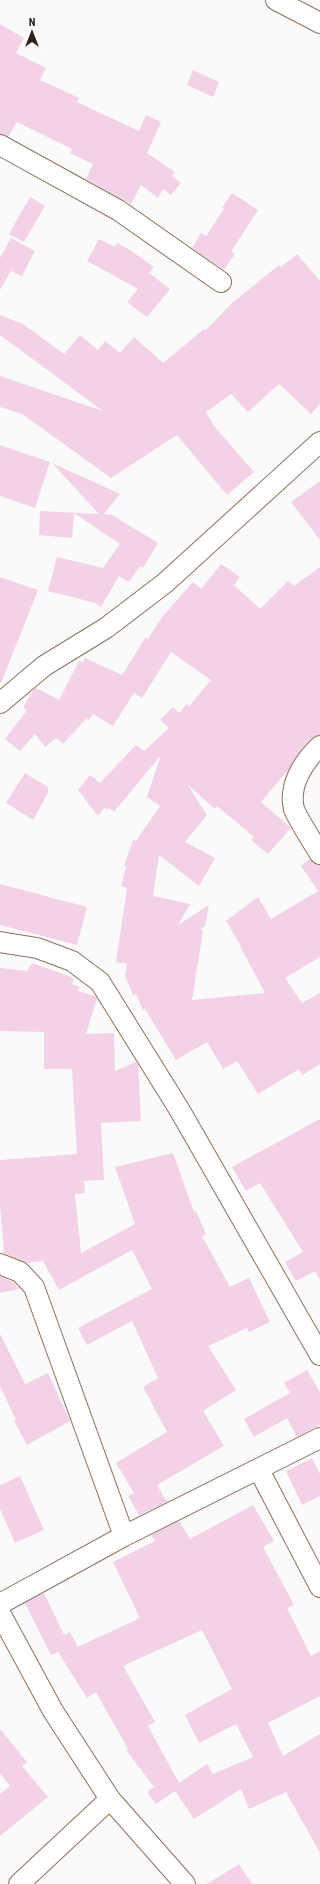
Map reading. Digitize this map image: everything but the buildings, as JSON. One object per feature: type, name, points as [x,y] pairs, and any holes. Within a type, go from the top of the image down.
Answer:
[{"type":"street","points":[[276,0],[320,23]]},
{"type":"street","points":[[0,145],[118,210],[221,282]]},
{"type":"street","points":[[0,703],[44,666],[106,628],[165,583],[320,442]]},
{"type":"street","points":[[320,746],[309,757],[294,784],[294,808],[320,854]]},
{"type":"street","points":[[0,942],[37,948],[72,961],[100,982],[179,1109],[320,1355]]},
{"type":"street","points":[[0,1264],[20,1272],[34,1287],[124,1536]]},
{"type":"street","points":[[0,1604],[124,1536],[320,1438]]},
{"type":"street","points":[[258,1470],[320,1587]]},
{"type":"street","points":[[0,1613],[52,1711],[110,1799],[185,1884]]},
{"type":"street","points":[[19,1884],[110,1799]]}]
